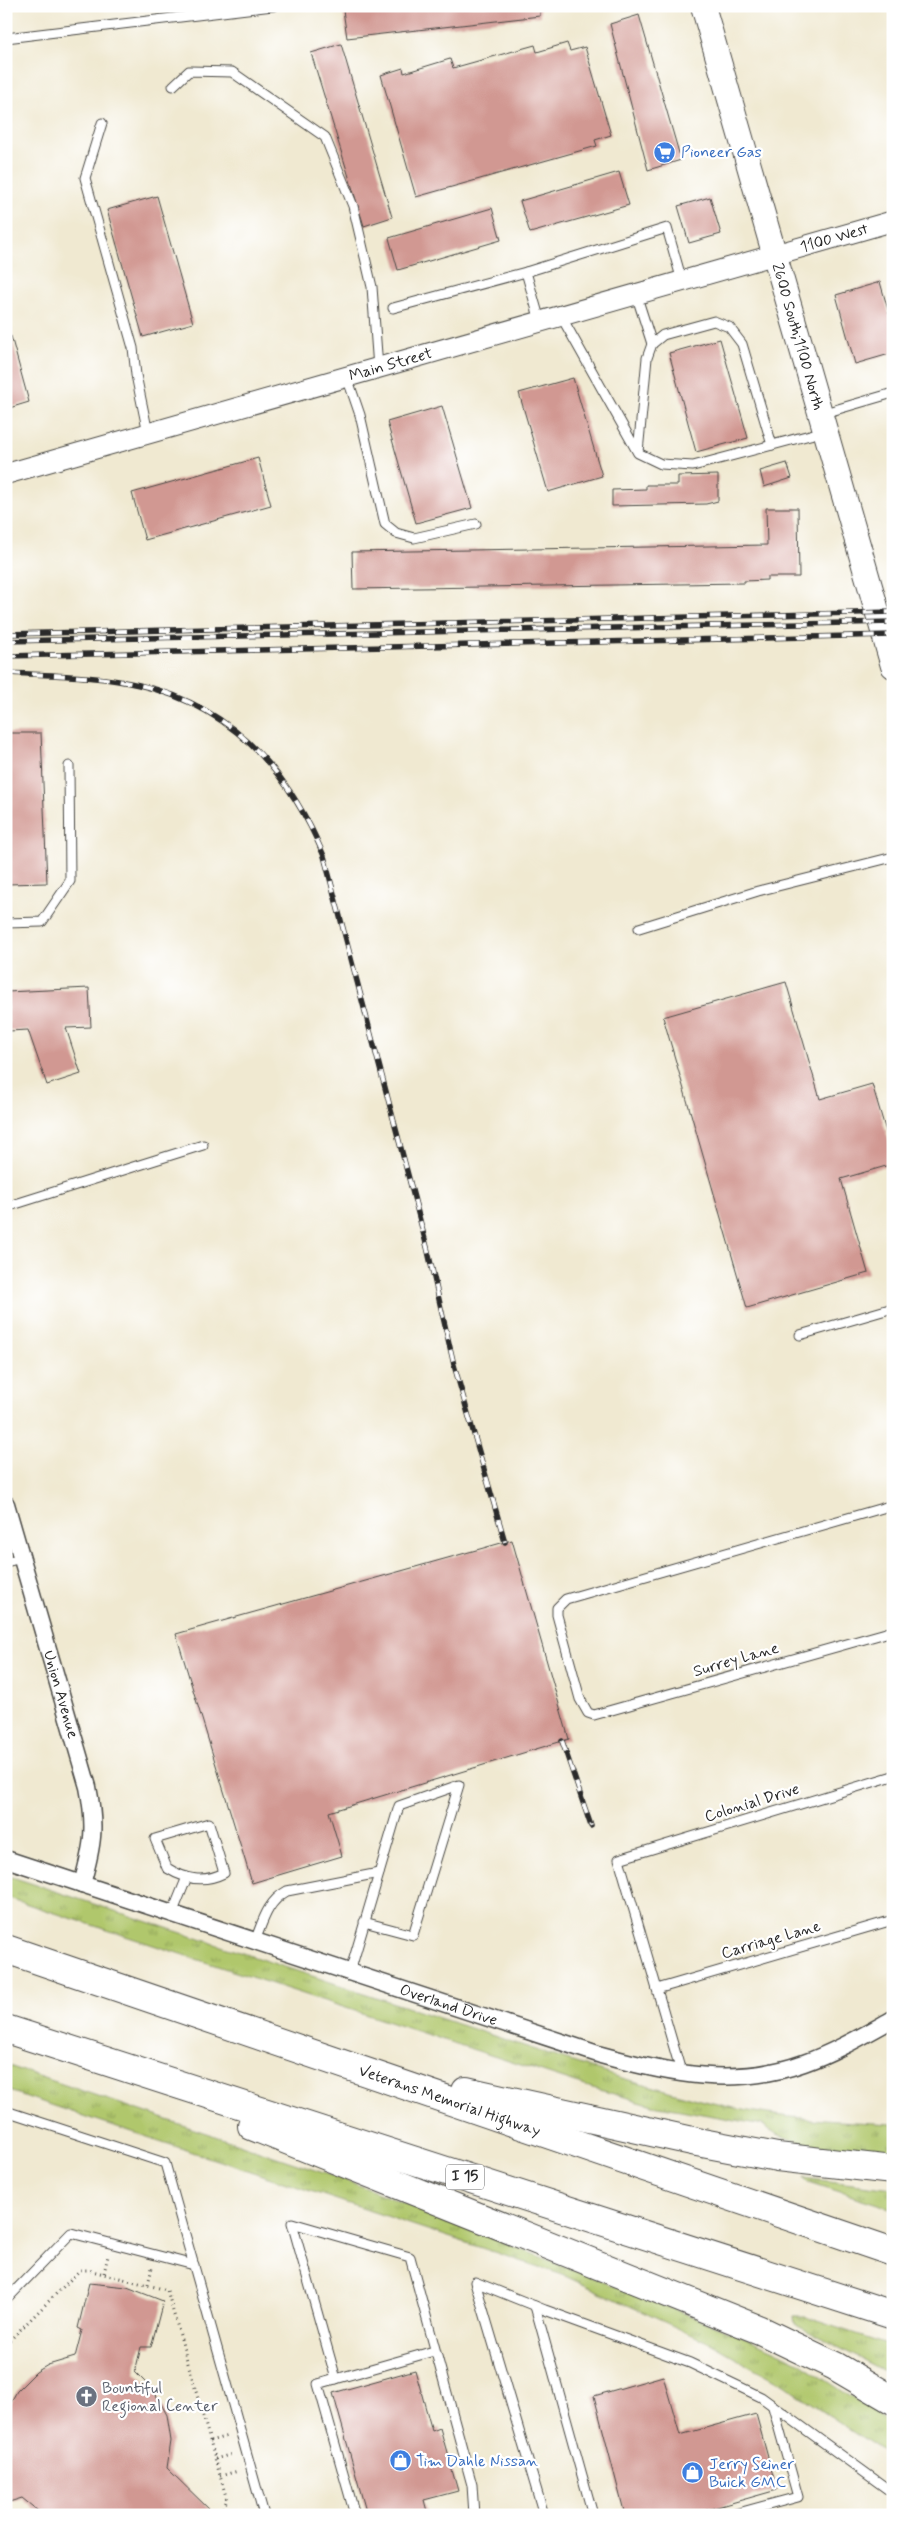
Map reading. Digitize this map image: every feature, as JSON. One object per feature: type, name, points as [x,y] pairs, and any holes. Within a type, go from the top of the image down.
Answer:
[{"type":"highway","name":"Veterans Memorial Highway","points":[[6,1949],[893,2252]]},
{"type":"highway","name":"I 15","points":[[6,2029],[893,2315]]},
{"type":"highway","points":[[38,2040],[745,2324],[835,2366],[893,2400]]},
{"type":"highway","points":[[363,2071],[442,2086],[733,2149],[777,2157],[893,2170]]},
{"type":"main road","name":"2600 South;1100 North","points":[[703,6],[893,666]]},
{"type":"street","name":"1100 West","points":[[775,254],[893,221]]},
{"type":"street","name":"Main Street","points":[[6,474],[775,254]]},
{"type":"street","name":"Union Avenue","points":[[6,1504],[14,1560],[88,1787],[93,1810],[94,1831],[92,1851],[82,1884]]},
{"type":"street","name":"Overland Drive","points":[[6,1859],[601,2055],[682,2075],[734,2078],[781,2070],[827,2053],[893,2019]]},
{"type":"lane","points":[[6,38],[273,6]]},
{"type":"lane","points":[[173,86],[189,71],[232,72],[325,137],[353,206],[372,287],[378,368]]},
{"type":"lane","points":[[102,123],[85,178],[133,348],[136,375],[148,434]]},
{"type":"lane","points":[[393,308],[526,272],[667,228],[682,281]]},
{"type":"lane","points":[[526,272],[540,321]]},
{"type":"lane","points":[[636,294],[652,344]]},
{"type":"lane","points":[[561,315],[638,452],[661,464],[693,466],[772,445],[893,393]]},
{"type":"lane","points":[[638,452],[647,358],[652,344],[663,335],[714,321],[729,327],[742,344],[772,445]]},
{"type":"lane","points":[[347,377],[360,415],[385,524],[396,534],[414,538],[476,524]]},
{"type":"lane","points":[[6,923],[42,922],[70,881],[69,766]]},
{"type":"lane","points":[[639,928],[758,891],[893,858]]},
{"type":"lane","points":[[6,1207],[203,1145]]},
{"type":"lane","points":[[800,1335],[893,1308]]},
{"type":"lane","name":"Surrey Lane","points":[[893,1505],[566,1600],[557,1608],[558,1622],[580,1699],[588,1713],[601,1714],[893,1631]]},
{"type":"lane","name":"Colonial Drive","points":[[657,1989],[619,1859],[893,1776]]},
{"type":"lane","points":[[350,1972],[364,1922],[398,1806],[459,1785],[412,1935],[364,1922]]},
{"type":"lane","points":[[209,1823],[224,1873],[206,1880],[187,1877],[167,1868],[155,1839],[209,1823]]},
{"type":"lane","points":[[255,1941],[269,1905],[274,1898],[287,1891],[379,1873]]},
{"type":"lane","points":[[172,1914],[187,1877]]},
{"type":"lane","name":"Carriage Lane","points":[[657,1989],[893,1920]]},
{"type":"lane","points":[[657,1989],[682,2075]]},
{"type":"lane","points":[[6,2111],[165,2163],[264,2515]]},
{"type":"lane","points":[[336,2379],[292,2223],[410,2258],[472,2486],[474,2515]]},
{"type":"lane","points":[[6,2300],[71,2233],[194,2265]]},
{"type":"lane","points":[[544,2515],[475,2282],[690,2363],[761,2397],[893,2493]]},
{"type":"lane","points":[[535,2306],[593,2515]]},
{"type":"lane","points":[[355,2515],[318,2384],[434,2351]]},
{"type":"lane","points":[[731,2515],[760,2511],[798,2497],[774,2407]]},
{"type":"path","points":[[104,2274],[112,2244]]},
{"type":"path","points":[[6,2344],[80,2270],[167,2290],[227,2500],[220,2515]]},
{"type":"path","points":[[210,2441],[241,2432]]},
{"type":"path","points":[[216,2459],[246,2450]]},
{"type":"path","points":[[220,2476],[251,2468]]},
{"type":"green space","points":[[6,1875],[618,2077],[725,2106],[767,2114],[809,2119],[893,2124],[893,2150],[825,2147],[808,2144],[777,2134],[763,2125],[653,2105],[582,2085],[6,1897]]},
{"type":"green space","points":[[6,2065],[353,2183],[749,2339],[799,2362],[893,2425],[893,2458],[781,2383],[712,2344],[563,2275],[6,2090]]},
{"type":"green space","points":[[804,2178],[893,2189],[893,2209],[806,2181]]},
{"type":"green space","points":[[793,2317],[806,2317],[893,2346],[893,2376],[794,2324]]},
{"type":"building","points":[[372,6],[540,6],[540,16],[347,38],[343,10]]},
{"type":"building","points":[[639,15],[681,160],[648,170],[610,24]]},
{"type":"building","points":[[567,43],[570,51],[585,47],[611,135],[595,140],[597,146],[416,197],[381,75],[403,68],[404,73],[450,59],[453,68],[535,45],[537,52]]},
{"type":"building","points":[[341,44],[392,217],[364,226],[311,53]]},
{"type":"building","points":[[619,172],[629,205],[530,233],[520,201]]},
{"type":"building","points":[[157,196],[193,323],[143,337],[107,210]]},
{"type":"building","points":[[710,197],[721,234],[689,243],[678,206]]},
{"type":"building","points":[[492,208],[501,240],[398,270],[389,238]]},
{"type":"building","points":[[880,282],[893,327],[893,353],[855,364],[836,295]]},
{"type":"building","points":[[11,336],[29,402],[6,409],[6,337]]},
{"type":"building","points":[[720,339],[748,438],[696,452],[669,353]]},
{"type":"building","points":[[573,378],[602,476],[548,492],[519,393]]},
{"type":"building","points":[[442,406],[472,508],[416,523],[387,422]]},
{"type":"building","points":[[258,458],[271,505],[145,540],[132,493]]},
{"type":"building","points":[[787,463],[792,478],[764,487],[760,471]]},
{"type":"building","points":[[718,475],[718,501],[706,504],[612,506],[612,490],[646,489],[646,485],[678,485],[678,476]]},
{"type":"building","points":[[766,508],[798,508],[799,577],[767,577],[767,580],[744,581],[744,583],[353,589],[352,552],[767,545]]},
{"type":"building","points":[[6,733],[41,733],[47,883],[6,884]]},
{"type":"building","points":[[786,982],[820,1099],[872,1084],[893,1155],[893,1164],[841,1179],[868,1273],[747,1308],[663,1017]]},
{"type":"building","points":[[89,988],[91,1027],[66,1028],[81,1074],[47,1085],[28,1030],[9,1031],[7,992]]},
{"type":"building","points":[[512,1540],[569,1739],[329,1812],[342,1856],[252,1883],[176,1634]]},
{"type":"building","name":"Bountiful Regional Center","points":[[89,2283],[127,2287],[163,2301],[151,2347],[141,2347],[135,2372],[154,2391],[167,2415],[171,2441],[167,2468],[215,2515],[43,2515],[22,2498],[6,2503],[6,2411],[17,2391],[36,2372],[48,2365],[75,2357],[82,2330],[78,2328]]},
{"type":"building","name":"Tim Dahle Nissan","points":[[415,2370],[432,2431],[440,2428],[458,2491],[424,2500],[428,2515],[367,2515],[333,2393]]},
{"type":"building","name":"Jerry Seiner Buick GMC","points":[[663,2376],[680,2435],[756,2414],[777,2490],[689,2515],[625,2515],[594,2396]]},
{"type":"railway","points":[[6,634],[893,612]]},
{"type":"railway","points":[[6,641],[893,622]]},
{"type":"railway","points":[[6,656],[893,635]]},
{"type":"railway","points":[[10,673],[123,682],[172,695],[202,709],[229,726],[253,747],[275,771],[310,825],[324,856],[427,1247],[454,1365],[505,1542]]},
{"type":"railway","points":[[562,1741],[591,1826]]},
{"type":"place","name":"Pioneer Gas","points":[[665,152]]},
{"type":"place","name":"Bountiful Regional Center","points":[[86,2397]]},
{"type":"place","name":"Tim Dahle Nissan","points":[[400,2461]]},
{"type":"place","name":"Jerry Seiner Buick GMC","points":[[693,2473]]}]
